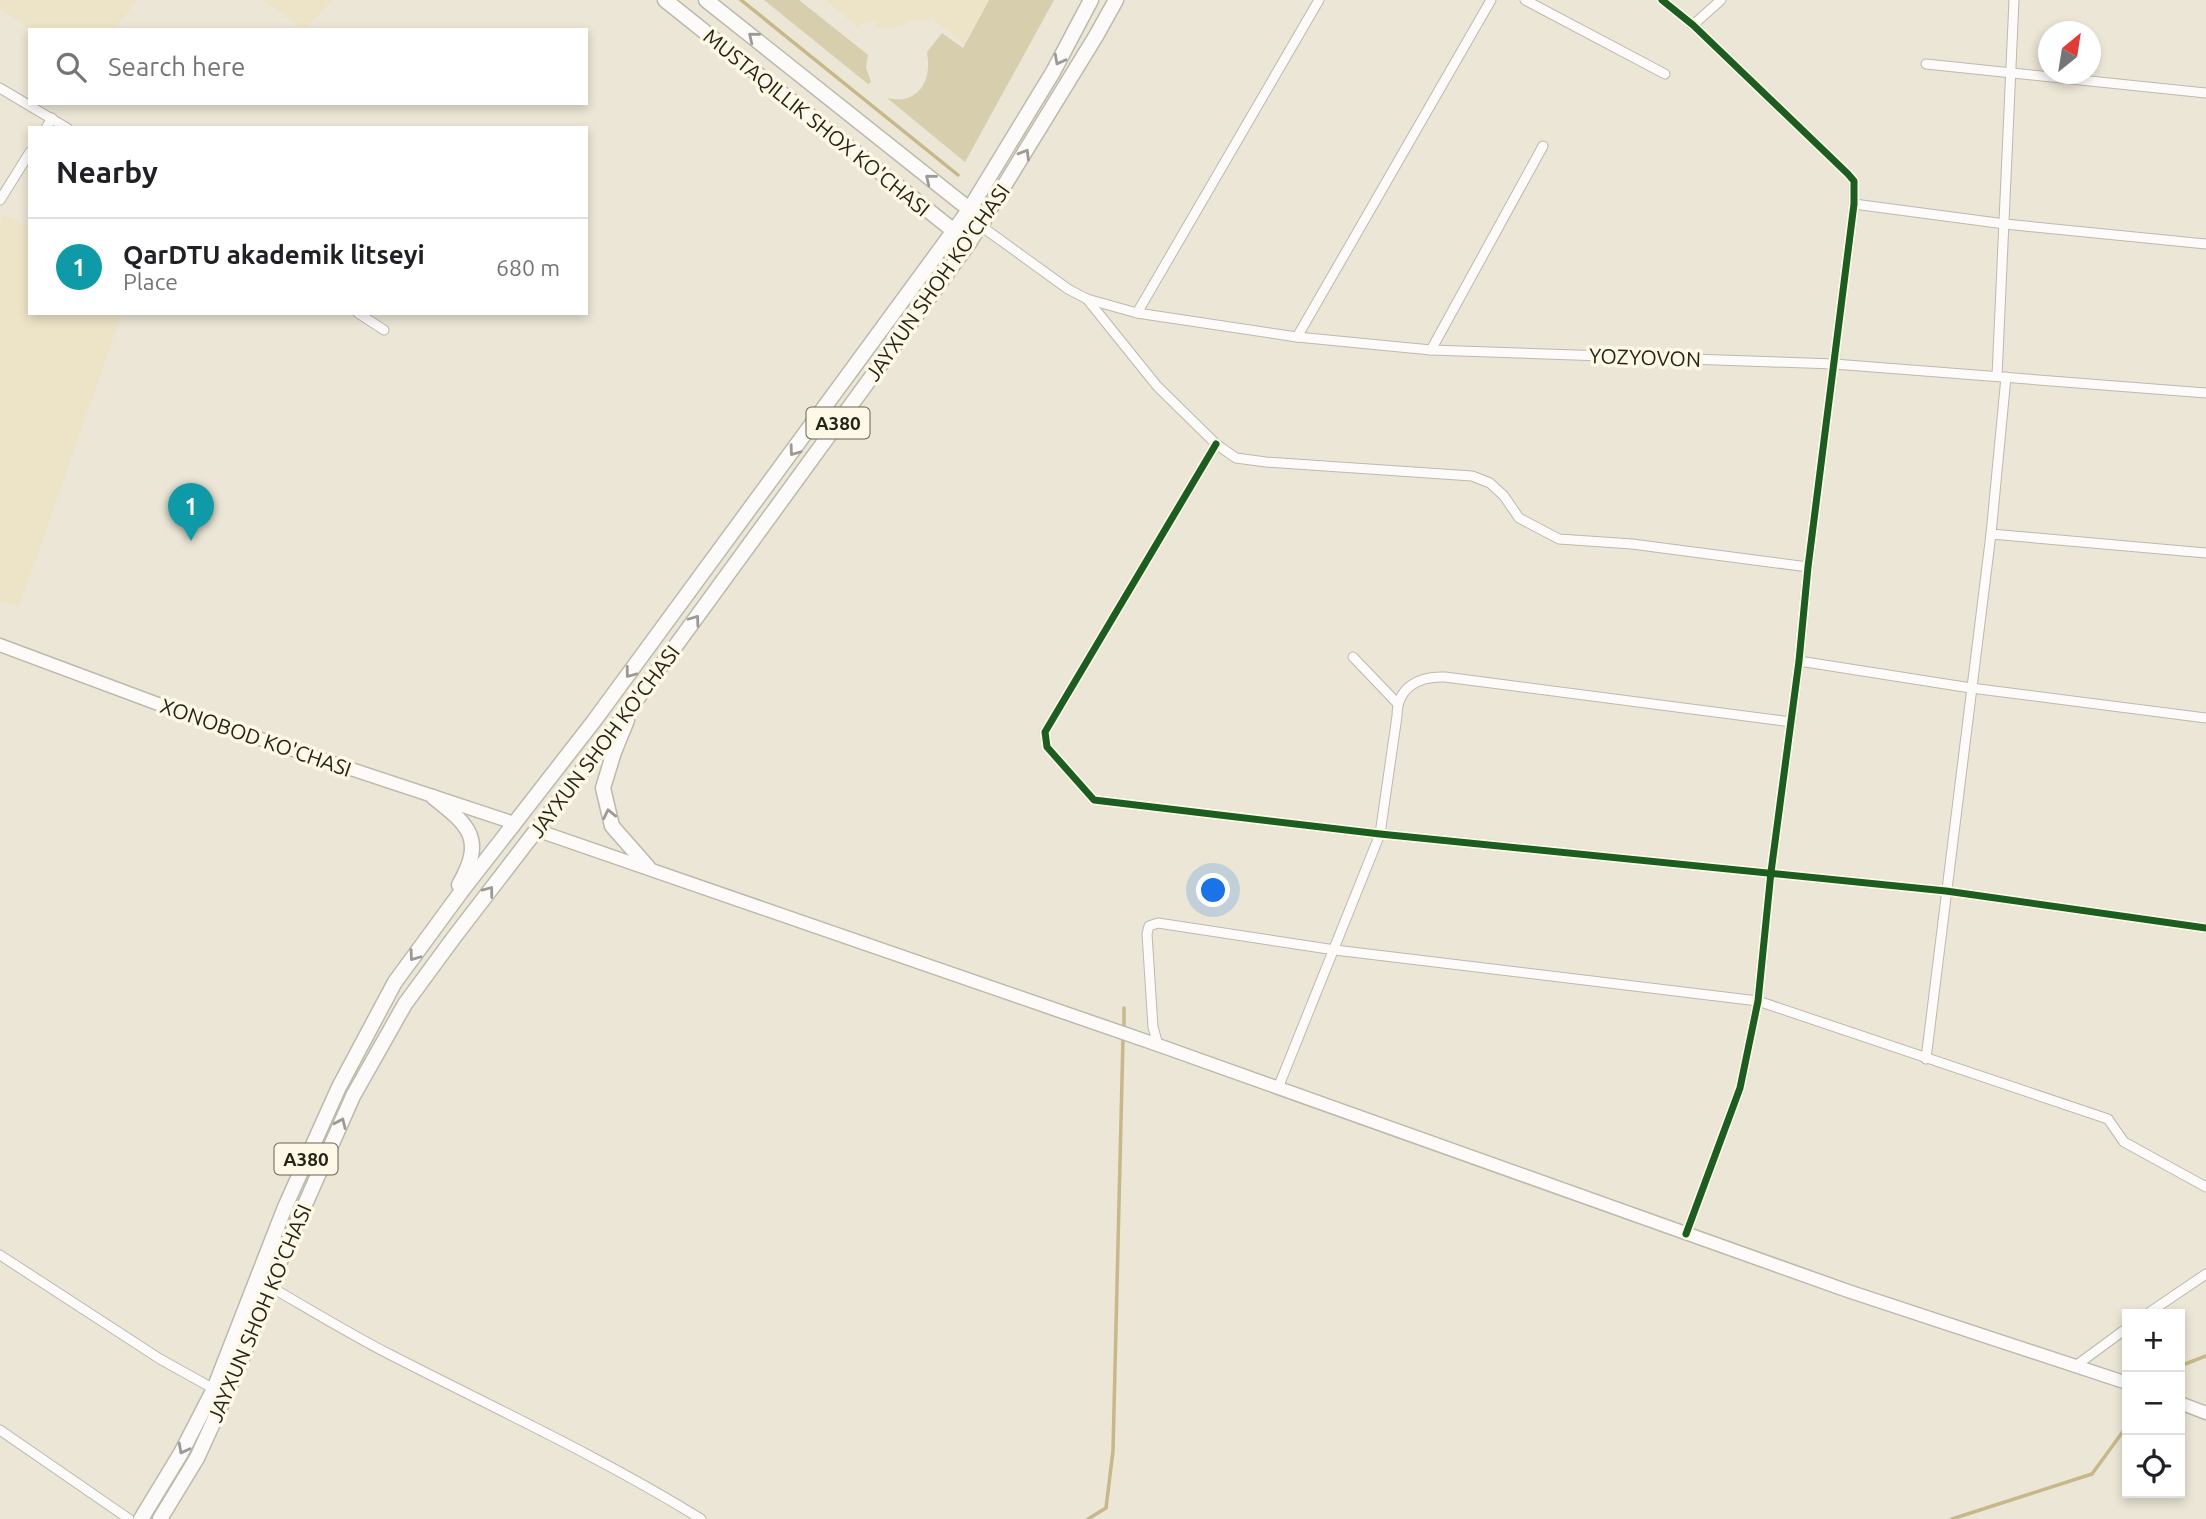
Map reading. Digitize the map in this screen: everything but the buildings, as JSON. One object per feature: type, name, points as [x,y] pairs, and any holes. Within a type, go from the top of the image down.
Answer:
[{"type":"main road","name":"MUSTAQILLIK SHOX KO'CHASI","points":[[665,0],[969,243]]},
{"type":"main road","name":"MUSTAQILLIK SHOX KO'CHASI","points":[[706,0],[982,223]]},
{"type":"main road","name":"JAYXUN SHOH KO'CHASI","points":[[141,1519],[181,1453],[214,1389],[285,1207],[339,1087],[395,982],[594,721],[969,210],[1054,72],[1091,0]]},
{"type":"main road","name":"JAYXUN SHOH KO'CHASI","points":[[160,1519],[197,1458],[240,1364],[269,1286],[353,1096],[405,1004],[634,703],[969,243],[1116,0]]},
{"type":"main road","name":"XONOBOD KO'CHASI","points":[[0,645],[185,714],[514,823]]},
{"type":"main road","points":[[634,703],[614,751],[603,788],[612,826],[648,867]]},
{"type":"main road","points":[[433,797],[459,817],[471,836],[472,856],[436,926]]},
{"type":"main road","points":[[536,830],[1157,1045],[1848,1291],[2122,1382]]},
{"type":"main road","points":[[2185,1405],[2206,1413]]},
{"type":"street","points":[[1137,313],[1319,0]]},
{"type":"street","points":[[1297,337],[1490,0]]},
{"type":"street","points":[[1525,0],[1665,74]]},
{"type":"street","points":[[1662,0],[1693,25],[1854,181],[1854,204],[1771,872],[1758,1001],[1740,1088],[1686,1234]]},
{"type":"street","points":[[1693,25],[1721,0]]},
{"type":"street","points":[[1926,1059],[1991,534],[2001,377],[2014,0]]},
{"type":"street","points":[[1926,64],[2206,93]]},
{"type":"street","points":[[0,88],[28,104]]},
{"type":"street","points":[[29,105],[64,126]]},
{"type":"street","points":[[47,126],[52,118]]},
{"type":"street","points":[[1431,350],[1543,146]]},
{"type":"street","points":[[0,200],[28,155]]},
{"type":"street","points":[[1854,204],[2005,224],[2206,244]]},
{"type":"street","points":[[982,223],[1068,289],[1087,299],[1157,386],[1216,444],[1236,458],[1472,476],[1490,483],[1504,496],[1519,518],[1559,539],[1632,544],[1808,567]]},
{"type":"street","name":"YOZYOVON","points":[[1087,299],[1137,313],[1297,337],[1431,350],[1834,364],[2206,393]]},
{"type":"street","points":[[361,315],[384,330]]},
{"type":"street","points":[[1216,444],[1045,733],[1047,747],[1094,800],[1380,834],[1946,891],[2206,928]]},
{"type":"street","points":[[1991,534],[2206,553]]},
{"type":"street","points":[[1353,657],[1397,703]]},
{"type":"street","points":[[1799,661],[1971,688],[2206,718]]},
{"type":"street","points":[[1278,1088],[1380,834],[1397,703],[1413,683],[1429,677],[1445,677],[1791,722]]},
{"type":"street","points":[[1157,1045],[1153,1027],[1147,934],[1149,926],[1158,923],[1335,950],[1758,1001],[2108,1119],[2124,1142],[2206,1187]]},
{"type":"street","points":[[0,1255],[160,1359],[214,1389]]},
{"type":"street","points":[[2154,1309],[2206,1274]]},
{"type":"street","points":[[269,1286],[386,1352],[585,1454],[701,1519]]},
{"type":"street","points":[[2074,1367],[2122,1332]]},
{"type":"street","points":[[0,1430],[129,1519]]},
{"type":"shaded area","points":[[0,0],[137,0],[116,28],[28,28],[0,9]]},
{"type":"shaded area","points":[[264,0],[332,0],[306,28],[301,28]]},
{"type":"shaded area","points":[[764,0],[799,0],[868,55],[866,68],[871,82],[868,84]]},
{"type":"shaded area","points":[[825,0],[988,0],[964,44],[931,17],[927,21],[908,20],[906,25],[877,30],[875,21],[863,23],[859,28]]},
{"type":"shaded area","points":[[989,0],[1054,0],[965,162],[887,98],[904,99],[921,89],[926,78],[927,52],[942,33],[963,48]]},
{"type":"shaded area","points":[[3,214],[28,227],[28,315],[121,315],[19,607],[0,600],[0,223]]},
{"type":"waterway","points":[[741,0],[958,175]]},
{"type":"waterway","points":[[1124,1008],[1124,1030]]},
{"type":"waterway","points":[[1088,1519],[1106,1508],[1113,1451],[1123,1038]]},
{"type":"waterway","points":[[2185,1364],[2206,1356]]},
{"type":"waterway","points":[[1952,1519],[2092,1474],[2122,1433]]},
{"type":"cycle path","points":[[1662,0],[1693,25],[1854,181],[1854,204],[1771,872],[1758,1001],[1740,1088],[1686,1234]]},
{"type":"cycle path","points":[[1216,444],[1045,732],[1047,747],[1094,800],[1380,834],[1946,891],[2206,928]]},
{"type":"place","name":"QarDTU akademik litseyi","points":[[191,541]]}]
